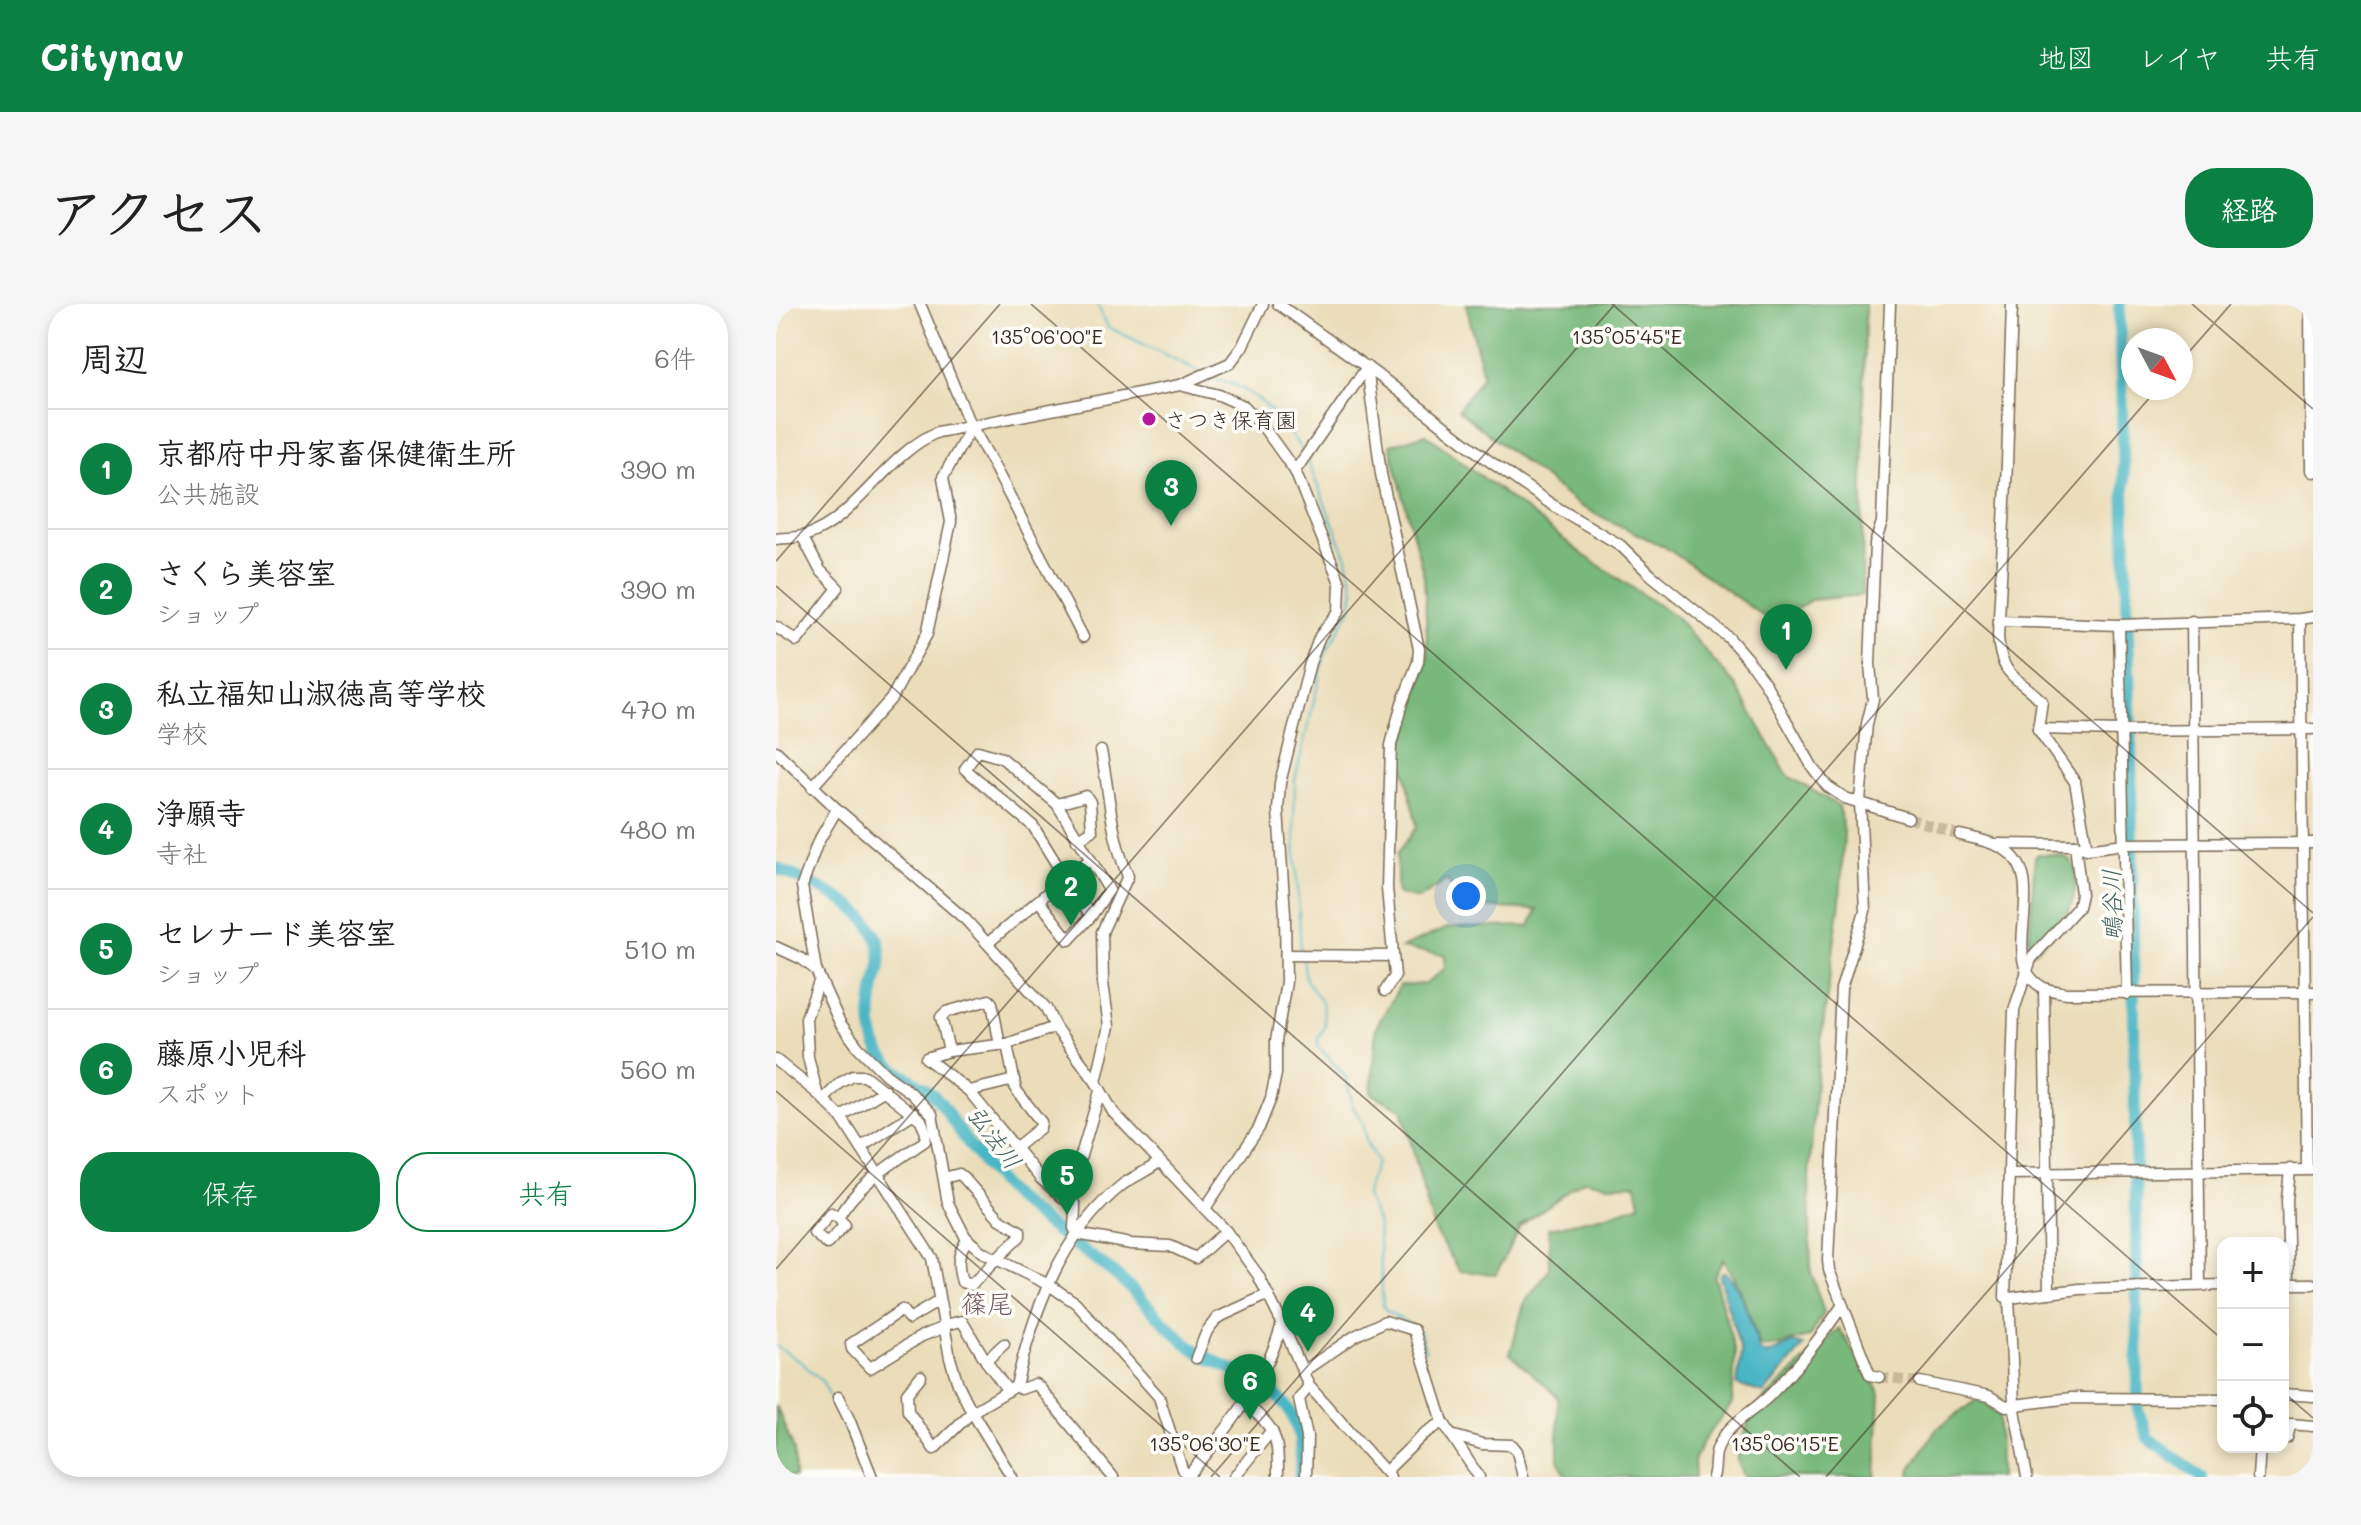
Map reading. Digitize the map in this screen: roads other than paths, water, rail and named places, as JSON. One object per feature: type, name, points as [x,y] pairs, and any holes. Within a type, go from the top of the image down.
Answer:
[{"type":"highway","points":[[2312,304],[2313,470]]},
{"type":"street","points":[[920,304],[972,426],[1083,637]]},
{"type":"street","points":[[776,539],[802,536],[825,526],[918,440],[938,432],[1180,385],[1230,363],[1242,347],[1263,304]]},
{"type":"street","points":[[1278,304],[1367,367],[1485,458],[1551,504],[1620,545],[1651,575],[1729,638],[1765,683],[1813,768],[1827,786],[1845,798],[1908,818]]},
{"type":"street","points":[[1879,1377],[1870,1375],[1842,1306],[1828,1260],[1841,989],[1865,911],[1860,801],[1867,724],[1873,699],[1870,664],[1875,544],[1882,522],[1890,304]]},
{"type":"street","points":[[2012,304],[1999,657],[2005,670],[2042,701],[2038,729],[2075,782],[2087,849]]},
{"type":"street","points":[[1295,471],[1367,367]]},
{"type":"street","points":[[1367,367],[1381,474],[1419,649],[1418,662],[1402,703],[1391,745],[1387,888],[1395,976],[1385,991]]},
{"type":"street","points":[[1180,385],[1219,395],[1244,406],[1261,424],[1295,471],[1340,583],[1341,596],[1339,611],[1320,636],[1310,663],[1280,783],[1278,810],[1286,982],[1271,1098],[1259,1128],[1206,1207]]},
{"type":"street","points":[[812,787],[891,699],[927,634],[951,522],[943,477],[972,426]]},
{"type":"street","points":[[776,627],[797,641],[838,588],[820,570],[802,536]]},
{"type":"street","points":[[1999,621],[2119,625],[2313,617]]},
{"type":"street","points":[[2010,1174],[2310,1170],[2308,729],[2300,619]]},
{"type":"street","points":[[2192,621],[2200,1285]]},
{"type":"street","points":[[2119,625],[2124,844],[2133,993]]},
{"type":"street","points":[[2038,729],[2308,729]]},
{"type":"street","points":[[776,751],[812,787],[966,920],[1046,1008],[1055,1027],[1113,1112],[1226,1231],[1258,1275],[1309,1386],[1388,1474],[1424,1434],[1443,1422]]},
{"type":"street","points":[[1039,901],[1069,940],[1091,916],[1109,890],[1057,804],[1002,758],[978,751],[965,769],[1033,826],[1091,916]]},
{"type":"street","points":[[1073,1239],[1075,1208],[1065,1181],[1080,1159],[1109,1026],[1103,983],[1102,932],[1128,876],[1113,837],[1101,751]]},
{"type":"street","points":[[1057,804],[1086,796],[1090,802],[1092,831],[1077,840]]},
{"type":"street","points":[[837,809],[817,844],[802,886],[818,974],[840,1023],[858,1047],[932,1114],[948,1203],[968,1239],[997,1261],[1049,1285],[1076,1303],[1159,1397],[1182,1469],[1188,1477],[1244,1403],[1276,1346],[1282,1323]]},
{"type":"street","points":[[1960,835],[2003,848],[2026,881],[2022,939],[2026,980],[2014,1010],[2005,1297],[2080,1289],[2217,1285]]},
{"type":"street","points":[[1989,843],[2075,845],[2087,849],[2124,844],[2308,843]]},
{"type":"street","points":[[2026,970],[2043,943],[2061,928],[2078,907],[2081,894],[2075,845]]},
{"type":"street","points":[[988,943],[1090,860]]},
{"type":"street","points":[[776,947],[802,959],[818,974]]},
{"type":"street","points":[[1286,955],[1393,956]]},
{"type":"street","points":[[2026,970],[2044,989],[2066,993],[2309,992]]},
{"type":"street","points":[[818,974],[806,1018],[808,1057],[820,1096]]},
{"type":"street","points":[[2044,989],[2049,1293]]},
{"type":"street","points":[[949,1051],[941,1017],[946,1012],[989,1000],[1016,1090],[1041,1122],[1040,1128],[1015,1148]]},
{"type":"street","points":[[1055,1027],[1003,1044],[949,1051],[926,1058],[969,1091],[1040,1178],[1075,1208]]},
{"type":"street","points":[[776,1060],[841,1117],[932,1258],[950,1358],[972,1412],[1012,1477]]},
{"type":"street","points":[[820,1096],[853,1076],[865,1076],[914,1113],[921,1120],[926,1133],[925,1141],[878,1172],[852,1198],[838,1218]]},
{"type":"street","points":[[969,1091],[1014,1080]]},
{"type":"street","points":[[841,1117],[885,1090]]},
{"type":"street","points":[[861,1147],[914,1113]]},
{"type":"street","points":[[1012,1388],[1049,1285],[1073,1239],[1123,1184],[1159,1162]]},
{"type":"street","points":[[2287,1237],[2290,1169]]},
{"type":"street","points":[[944,1178],[959,1174],[1000,1219],[1020,1231],[1020,1236],[971,1285],[962,1282],[958,1268],[960,1250],[968,1239]]},
{"type":"street","points":[[1073,1239],[1170,1246],[1196,1258],[1226,1231]]},
{"type":"street","points":[[2289,1284],[2313,1284]]},
{"type":"street","points":[[1196,1358],[1207,1331],[1217,1318],[1267,1295]]},
{"type":"street","points":[[2009,1298],[2014,1404],[2027,1477]]},
{"type":"street","points":[[939,1301],[909,1319],[902,1310],[851,1344],[852,1349],[870,1368],[922,1336],[962,1321],[986,1361],[1012,1388]]},
{"type":"street","points":[[1713,1477],[1713,1457],[1722,1439],[1769,1396],[1816,1345],[1842,1306]]},
{"type":"street","points":[[1302,1372],[1355,1336],[1389,1321],[1410,1328],[1417,1334],[1443,1422],[1479,1477]]},
{"type":"street","points":[[986,1361],[1004,1344]]},
{"type":"street","points":[[921,1376],[907,1393],[908,1411],[934,1449],[972,1412],[1012,1388],[1021,1389],[1035,1384],[1113,1477]]},
{"type":"street","points":[[1920,1382],[1989,1396],[2006,1406],[2071,1398],[2217,1399]]},
{"type":"street","points":[[1306,1477],[1307,1437],[1299,1399],[1309,1386]]},
{"type":"street","points":[[2289,1394],[2313,1396]]},
{"type":"street","points":[[838,1397],[872,1477]]},
{"type":"street","points":[[1244,1403],[1272,1430],[1278,1445],[1278,1477]]},
{"type":"street","points":[[2289,1431],[2291,1424],[2313,1426]]},
{"type":"street","points":[[1234,1477],[1272,1430]]},
{"type":"street","points":[[1451,1435],[1482,1444],[1512,1445],[1517,1451],[1523,1477]]},
{"type":"street","points":[[2258,1477],[2260,1453]]},
{"type":"water","points":[[1723,1271],[1741,1296],[1760,1351],[1767,1355],[1793,1343],[1804,1346],[1764,1393],[1737,1385],[1741,1352],[1719,1276]]},
{"type":"waterway","points":[[1097,304],[1108,327],[1199,371]]},
{"type":"waterway","name":"鴫谷川","points":[[2119,304],[2131,742],[2138,1410],[2148,1438],[2202,1477]]},
{"type":"waterway","points":[[1212,377],[1246,391],[1266,405],[1303,453]]},
{"type":"waterway","points":[[1301,952],[1294,821],[1295,780],[1325,655],[1351,608],[1354,589],[1347,558],[1308,462]]},
{"type":"waterway","name":"弘法川","points":[[776,868],[813,884],[850,906],[865,919],[876,935],[881,953],[871,1020],[882,1056],[933,1094],[974,1151],[1014,1198],[1112,1272],[1190,1346],[1259,1383],[1287,1406],[1299,1435],[1300,1477]]},
{"type":"waterway","points":[[1303,958],[1306,980],[1322,1002],[1325,1026],[1318,1046],[1346,1077],[1353,1107],[1363,1122],[1367,1144],[1377,1162],[1366,1197],[1378,1223],[1383,1305],[1386,1311],[1408,1323]]},
{"type":"waterway","points":[[1420,1331],[1426,1352]]},
{"type":"waterway","points":[[776,1346],[801,1362],[823,1382],[866,1477]]},
{"type":"tunnel","points":[[1908,818],[1960,835]]},
{"type":"tunnel","points":[[1879,1377],[1920,1382]]},
{"type":"place","name":"さつき保育園","points":[[1149,419]]},
{"type":"place","name":"私立福知山淑徳高等学校","points":[[1171,526]]},
{"type":"place","name":"京都府中丹家畜保健衛生所","points":[[1786,670]]},
{"type":"place","name":"さくら美容室","points":[[1071,926]]},
{"type":"place","name":"セレナード美容室","points":[[1067,1215]]},
{"type":"place","name":"浄願寺","points":[[1308,1352]]},
{"type":"place","name":"藤原小児科","points":[[1250,1420]]},
{"type":"district","name":"篠尾","points":[[987,1303]]}]
